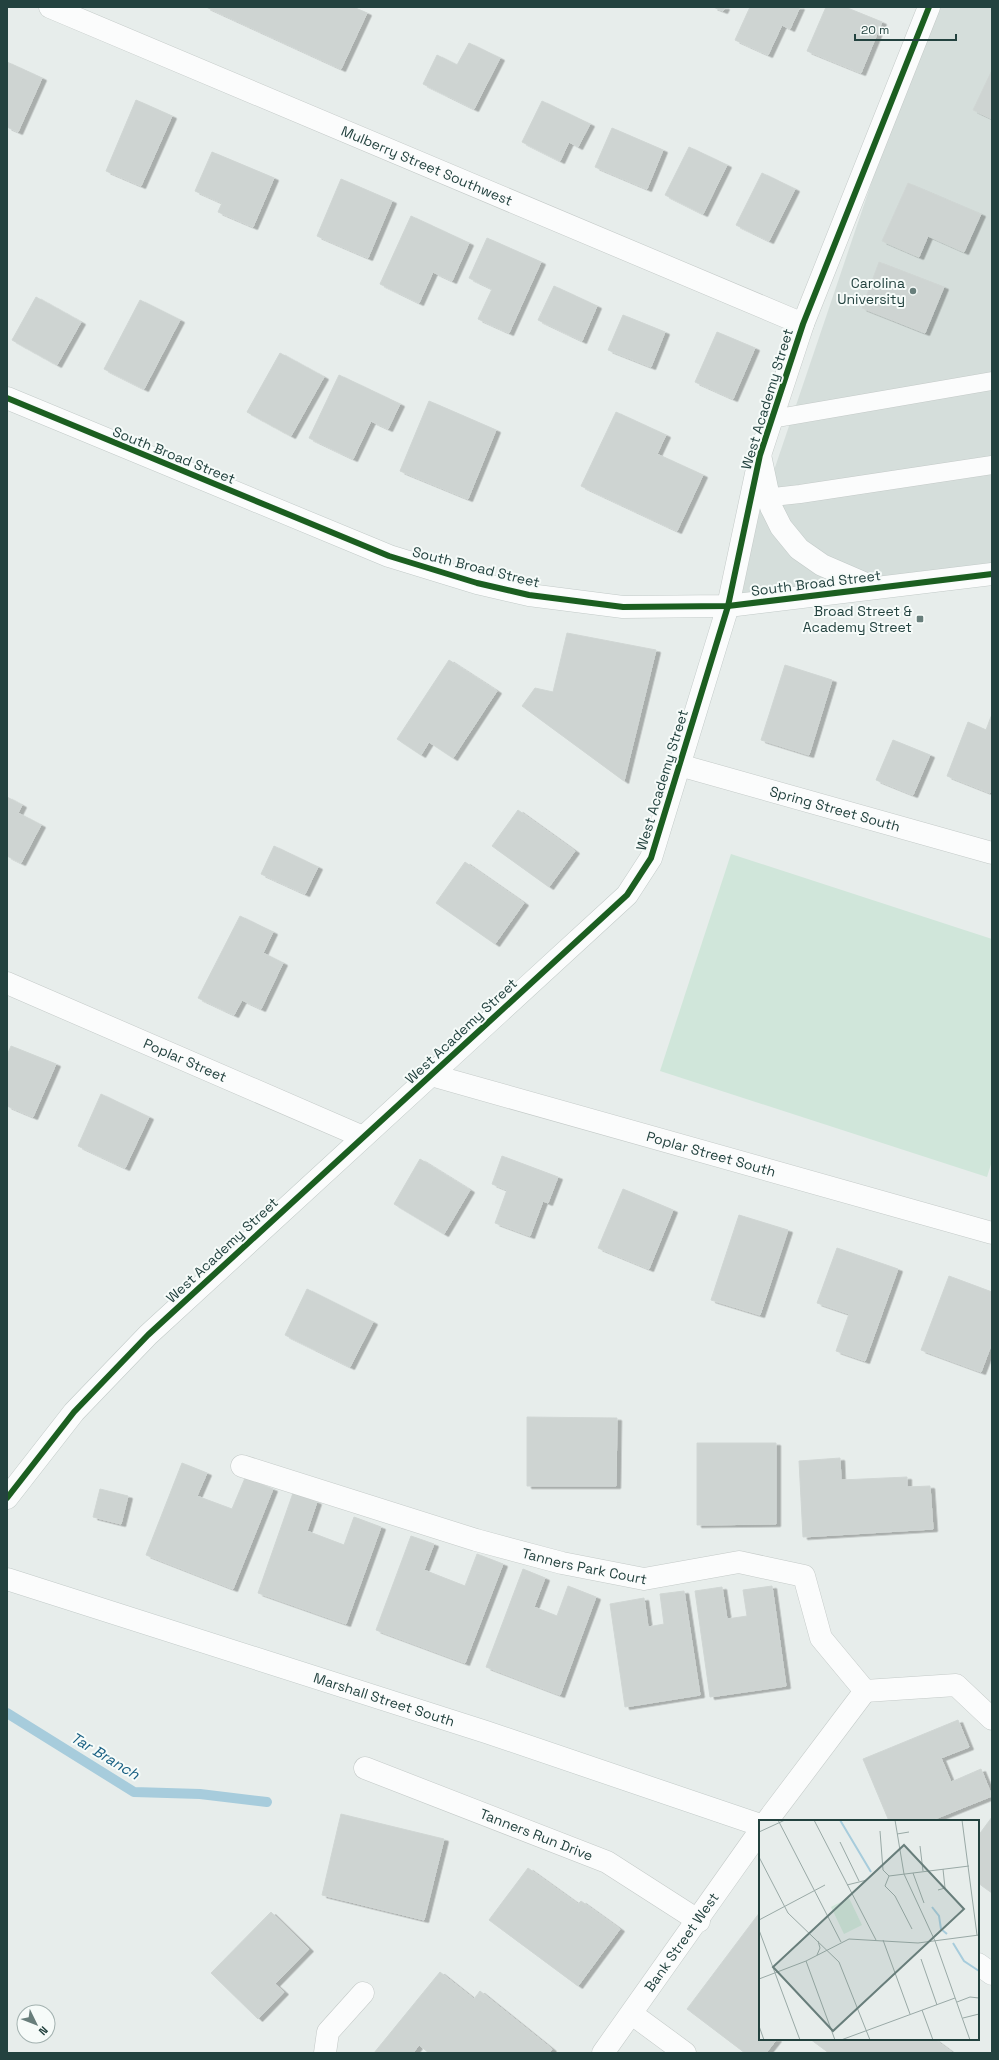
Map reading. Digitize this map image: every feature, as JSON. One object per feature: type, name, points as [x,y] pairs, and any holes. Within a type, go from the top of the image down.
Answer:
[{"type":"street","name":"Mulberry Street Southwest","points":[[50,7],[803,324]]},
{"type":"street","name":"West Academy Street","points":[[7,1498],[74,1412],[148,1335],[627,895],[651,858],[760,499],[760,455],[803,324],[929,7]]},
{"type":"street","name":"South Broad Street","points":[[7,398],[389,556],[470,581],[529,595],[623,607],[728,606],[874,587],[992,574]]},
{"type":"street","points":[[760,499],[771,507],[781,527],[799,548],[822,565],[874,587]]},
{"type":"street","name":"Spring Street South","points":[[679,765],[992,853]]},
{"type":"street","name":"Poplar Street","points":[[7,983],[363,1137]]},
{"type":"street","name":"Poplar Street South","points":[[431,1075],[992,1232]]},
{"type":"street","name":"Tanners Park Court","points":[[242,1466],[476,1540],[562,1563],[644,1580],[739,1562],[804,1576],[821,1638],[865,1691]]},
{"type":"street","name":"Marshall Street South","points":[[7,1579],[486,1732],[759,1825]]},
{"type":"street","points":[[768,1820],[865,1691],[956,1684],[992,1719]]},
{"type":"street","name":"Tanners Run Drive","points":[[365,1768],[607,1862],[699,1921]]},
{"type":"street","name":"Bank Street West","points":[[603,2053],[699,1921],[759,1832]]},
{"type":"street","points":[[979,1965],[992,1974]]},
{"type":"street","points":[[326,2053],[328,2032],[364,1993]]},
{"type":"street","points":[[632,2014],[685,2053]]},
{"type":"lane","points":[[772,419],[992,381]]},
{"type":"lane","points":[[760,499],[992,465]]},
{"type":"shaded area","name":"Carolina University","points":[[931,7],[992,7],[992,574],[728,606]]},
{"type":"green space","points":[[731,854],[992,939],[992,1161],[987,1177],[660,1071]]},
{"type":"building","points":[[206,7],[353,7],[367,13],[341,69]]},
{"type":"building","points":[[713,7],[725,7],[723,11]]},
{"type":"building","points":[[750,7],[800,7],[790,29],[782,25],[768,55],[735,40]]},
{"type":"building","points":[[826,7],[845,7],[882,22],[861,73],[807,51]]},
{"type":"building","points":[[469,43],[500,58],[474,109],[423,84],[437,55],[457,65]]},
{"type":"building","points":[[7,62],[42,78],[18,132],[7,127]]},
{"type":"building","points":[[992,70],[992,119],[973,110]]},
{"type":"building","points":[[136,100],[172,116],[141,186],[106,171]]},
{"type":"building","points":[[542,101],[590,124],[578,147],[569,142],[560,161],[522,142]]},
{"type":"building","points":[[612,128],[663,150],[647,189],[595,167]]},
{"type":"building","points":[[689,147],[727,165],[703,214],[665,195]]},
{"type":"building","points":[[212,152],[274,178],[253,227],[218,212],[222,203],[195,191]]},
{"type":"building","points":[[762,173],[795,189],[769,241],[736,225]]},
{"type":"building","points":[[341,179],[392,201],[368,258],[317,236]]},
{"type":"building","points":[[908,183],[981,214],[964,252],[928,236],[919,257],[882,241]]},
{"type":"building","points":[[411,216],[469,243],[452,281],[433,272],[419,303],[380,284]]},
{"type":"building","points":[[487,238],[541,262],[509,333],[478,319],[492,289],[469,278]]},
{"type":"building","points":[[879,262],[944,287],[925,333],[862,308]]},
{"type":"building","points":[[554,286],[597,306],[582,341],[538,320]]},
{"type":"building","points":[[36,297],[81,322],[57,365],[12,340]]},
{"type":"building","points":[[140,300],[180,320],[144,389],[104,369]]},
{"type":"building","points":[[623,315],[665,332],[651,367],[608,350]]},
{"type":"building","points":[[717,332],[755,348],[733,399],[695,382]]},
{"type":"building","points":[[280,353],[324,377],[291,436],[247,412]]},
{"type":"building","points":[[339,375],[400,404],[388,429],[371,421],[353,459],[309,438]]},
{"type":"building","points":[[429,401],[496,430],[468,499],[400,471]]},
{"type":"building","points":[[616,412],[666,435],[657,454],[703,475],[677,531],[581,486]]},
{"type":"building","points":[[567,633],[656,650],[624,781],[522,706],[535,688],[553,692]]},
{"type":"building","points":[[449,660],[497,691],[453,758],[429,742],[421,755],[397,739]]},
{"type":"building","points":[[785,665],[832,680],[809,755],[761,740]]},
{"type":"building","points":[[992,714],[992,788],[990,793],[947,776],[968,722],[986,730]]},
{"type":"building","points":[[893,740],[930,755],[913,795],[876,780]]},
{"type":"building","points":[[7,797],[22,805],[18,813],[41,825],[21,863],[7,856]]},
{"type":"building","points":[[518,810],[575,851],[549,887],[492,846]]},
{"type":"building","points":[[274,846],[318,867],[305,894],[261,874]]},
{"type":"building","points":[[465,862],[524,903],[495,944],[436,903]]},
{"type":"building","points":[[240,916],[273,932],[263,953],[283,963],[261,1009],[242,1000],[234,1015],[198,998]]},
{"type":"building","points":[[11,1046],[56,1064],[33,1117],[7,1106],[7,1055]]},
{"type":"building","points":[[101,1094],[149,1117],[125,1168],[78,1146]]},
{"type":"building","points":[[502,1156],[558,1177],[548,1203],[543,1201],[530,1236],[495,1223],[507,1190],[492,1184]]},
{"type":"building","points":[[420,1159],[470,1190],[444,1234],[394,1204]]},
{"type":"building","points":[[623,1189],[673,1210],[649,1269],[598,1248]]},
{"type":"building","points":[[739,1215],[788,1230],[760,1315],[711,1300]]},
{"type":"building","points":[[837,1248],[898,1269],[865,1361],[836,1351],[849,1314],[817,1303]]},
{"type":"building","points":[[949,1276],[992,1292],[992,1343],[981,1372],[921,1350]]},
{"type":"building","points":[[307,1289],[373,1322],[350,1367],[285,1335]]},
{"type":"building","points":[[527,1417],[617,1418],[616,1486],[527,1486]]},
{"type":"building","points":[[697,1443],[776,1443],[776,1524],[697,1525]]},
{"type":"building","points":[[840,1458],[841,1480],[907,1477],[907,1487],[930,1486],[933,1529],[803,1537],[799,1461]]},
{"type":"building","points":[[182,1463],[207,1473],[197,1496],[232,1509],[245,1478],[273,1489],[233,1589],[146,1555]]},
{"type":"building","points":[[100,1489],[128,1496],[121,1524],[93,1517]]},
{"type":"building","points":[[293,1493],[317,1502],[307,1531],[344,1545],[354,1517],[381,1527],[346,1624],[258,1593]]},
{"type":"building","points":[[411,1536],[434,1544],[424,1570],[465,1586],[477,1554],[503,1564],[465,1663],[376,1630]]},
{"type":"building","points":[[523,1569],[545,1578],[534,1607],[557,1616],[568,1586],[596,1597],[560,1695],[486,1667]]},
{"type":"building","points":[[772,1586],[786,1686],[710,1697],[695,1591],[722,1587],[727,1619],[747,1616],[743,1590]]},
{"type":"building","points":[[684,1591],[700,1695],[625,1707],[610,1604],[644,1598],[648,1627],[664,1624],[660,1594]]},
{"type":"building","points":[[958,1720],[969,1747],[941,1758],[951,1782],[981,1769],[992,1796],[932,1820],[889,1820],[863,1759]]},
{"type":"building","points":[[341,1814],[444,1839],[424,1920],[322,1895]]},
{"type":"building","points":[[992,1817],[992,1893],[979,1884],[979,1835]]},
{"type":"building","points":[[528,1868],[578,1904],[581,1901],[620,1929],[578,1986],[489,1920]]},
{"type":"building","points":[[271,1912],[309,1949],[275,1984],[284,1992],[258,2019],[211,1973]]},
{"type":"building","points":[[759,1913],[759,2040],[776,2040],[766,2053],[745,2053],[687,2009]]},
{"type":"building","points":[[440,1972],[474,1999],[480,1991],[552,2049],[549,2053],[429,2053],[419,2045],[413,2053],[374,2053]]},
{"type":"building","points":[[811,2040],[935,2040],[953,2053],[829,2053]]},
{"type":"waterway","name":"Tar Branch","points":[[7,1713],[134,1792],[200,1794],[267,1802]]},
{"type":"cycle path","points":[[7,1498],[74,1412],[148,1335],[627,895],[651,858],[728,606],[760,455],[803,324],[929,7]]},
{"type":"cycle path","points":[[7,398],[389,556],[477,583],[529,595],[623,607],[728,606],[992,574]]},
{"type":"place","name":"Carolina University","points":[[913,291]]},
{"type":"place","name":"Broad Street & Academy Street","points":[[920,619]]}]
